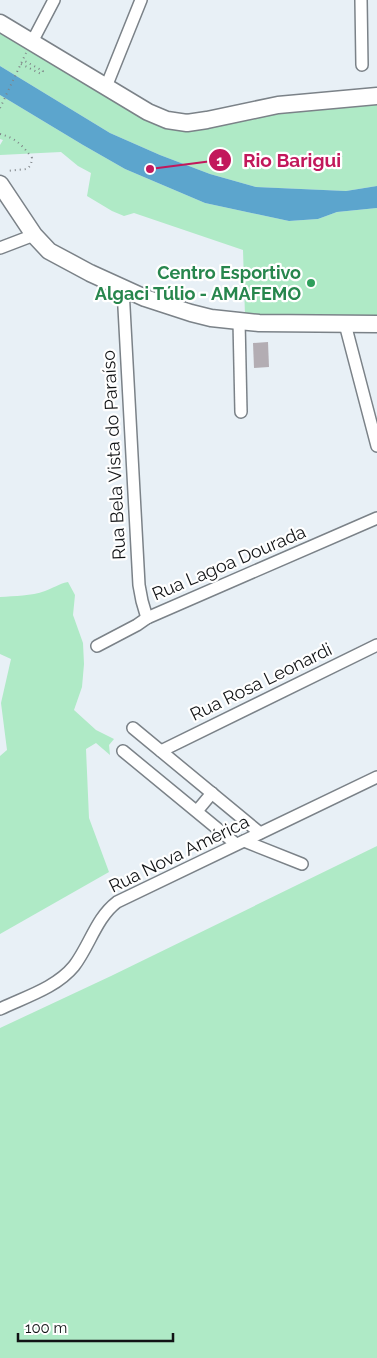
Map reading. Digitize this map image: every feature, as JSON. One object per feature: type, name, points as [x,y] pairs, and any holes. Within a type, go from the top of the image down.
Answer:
[{"type":"street","points":[[32,42],[54,0]]},
{"type":"street","points":[[106,87],[141,0]]},
{"type":"street","points":[[361,0],[362,65]]},
{"type":"street","points":[[0,23],[157,117],[177,122],[196,122],[278,105],[377,96]]},
{"type":"street","points":[[0,184],[34,235],[56,256],[123,289],[153,301],[191,313],[239,321],[259,323],[377,324]]},
{"type":"street","points":[[0,248],[34,235]]},
{"type":"street","name":"Rua Bela Vista do Paraíso","points":[[123,289],[139,586],[147,618]]},
{"type":"street","points":[[239,321],[241,412]]},
{"type":"street","points":[[345,324],[377,446]]},
{"type":"street","name":"Rua Lagoa Dourada","points":[[97,646],[147,618],[377,518]]},
{"type":"street","name":"Rua Rosa Leonardi","points":[[161,751],[377,645]]},
{"type":"street","points":[[132,728],[260,833]]},
{"type":"street","points":[[123,750],[197,812],[240,842],[302,864]]},
{"type":"street","name":"Rua Nova América","points":[[0,1009],[50,986],[67,973],[75,965],[104,915],[118,902],[377,777]]},
{"type":"street","points":[[197,812],[212,793]]},
{"type":"path","points":[[0,108],[16,74],[21,64],[23,60],[43,71],[41,74],[21,64]]},
{"type":"path","points":[[0,134],[9,136],[23,146],[32,158],[31,165],[27,169],[0,172]]},
{"type":"green space","points":[[0,29],[160,124],[377,97],[377,186],[346,191],[256,187],[210,174],[160,155],[110,133],[0,66]]},
{"type":"green space","points":[[0,95],[125,169],[205,203],[289,221],[318,219],[337,212],[377,208],[377,315],[245,316],[243,250],[134,213],[124,216],[112,211],[87,196],[91,173],[78,166],[61,152],[0,155],[0,145],[3,140],[0,139]]},
{"type":"green space","points":[[68,582],[75,595],[73,615],[83,643],[84,664],[82,687],[74,710],[96,730],[114,739],[109,745],[110,755],[96,743],[86,749],[89,818],[109,872],[0,934],[0,756],[7,750],[1,703],[11,659],[0,654],[0,597],[34,594]]},
{"type":"green space","points":[[377,846],[377,1358],[0,1358],[0,1028]]},
{"type":"water","points":[[0,66],[110,133],[210,174],[256,187],[346,191],[377,186],[377,208],[337,212],[318,219],[289,221],[205,203],[125,169],[0,95]]},
{"type":"building","points":[[268,342],[269,367],[254,368],[253,343]]},
{"type":"place","name":"Rio Barigui","points":[[150,169]]},
{"type":"place","name":"Centro Esportivo Algaci Túlio - AMAFEMO","points":[[311,283]]}]
